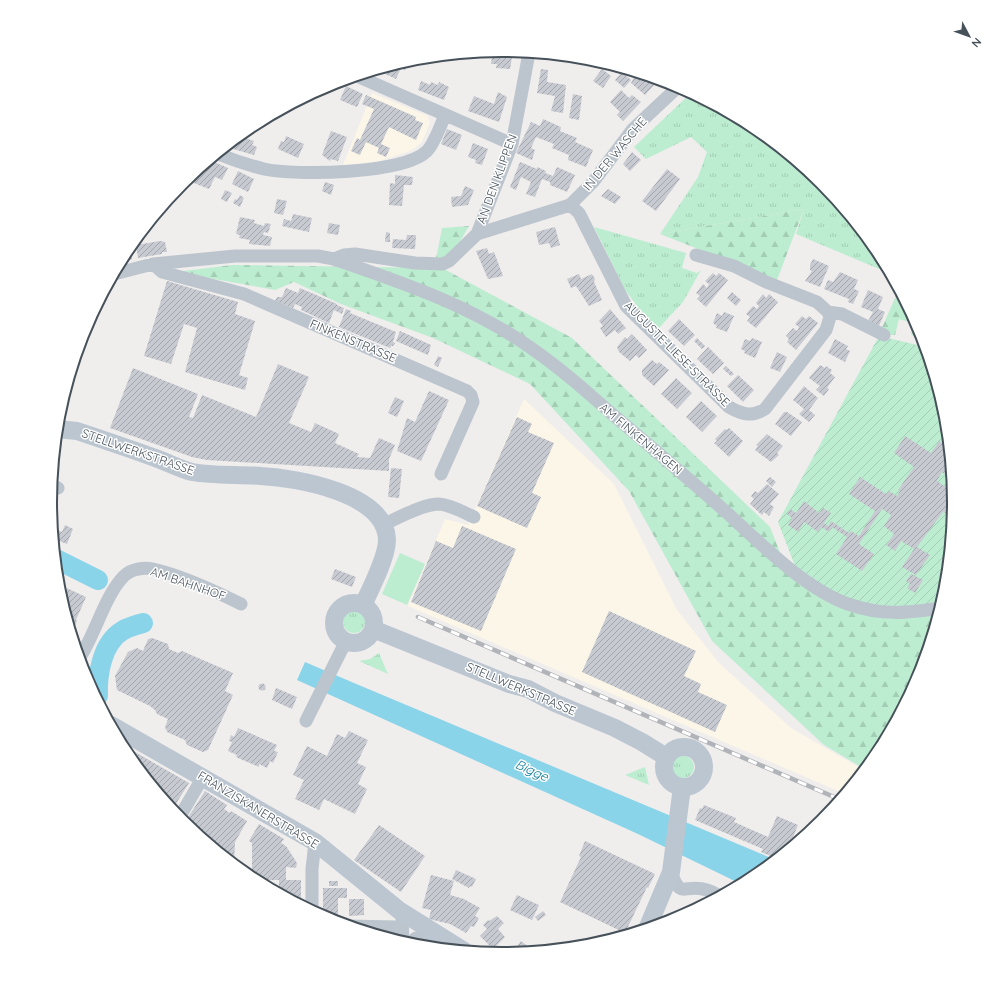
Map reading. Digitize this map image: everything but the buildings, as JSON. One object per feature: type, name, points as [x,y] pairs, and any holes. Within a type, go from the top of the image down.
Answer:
[{"type":"main road","name":"STELLWERKSTRASSE","points":[[64,430],[77,431],[191,472],[263,476],[311,484],[340,491],[371,508],[384,524]]},
{"type":"main road","points":[[363,605],[386,550],[387,538],[384,524]]},
{"type":"main road","points":[[351,603],[363,605],[371,612],[374,623],[373,629],[366,639],[352,643],[346,641],[337,632],[334,620],[340,609],[351,603]]},
{"type":"main road","name":"STELLWERKSTRASSE","points":[[373,629],[508,684],[528,689],[555,703],[615,728],[666,757]]},
{"type":"main road","name":"FRANZISKANERSTRASSE","points":[[120,730],[315,842],[398,919],[436,934],[454,945]]},
{"type":"main road","points":[[688,747],[700,754],[704,768],[702,774],[694,784],[682,787],[666,778],[663,765],[666,757],[674,749],[688,747]]},
{"type":"main road","points":[[650,923],[671,871],[682,787]]},
{"type":"street","name":"AN DEN KLIPPEN","points":[[334,259],[344,255],[354,254],[415,263],[443,264],[449,261],[477,234],[512,144],[528,58]]},
{"type":"street","points":[[364,79],[512,144]]},
{"type":"street","name":"IN DER WASCHE","points":[[570,205],[593,182],[633,129],[673,91]]},
{"type":"street","points":[[223,156],[265,169],[302,173],[360,170],[407,162],[427,151],[445,115]]},
{"type":"street","name":"AN DEN KLIPPEN","points":[[477,234],[570,205]]},
{"type":"street","name":"AUGUSTE-LIESE-STRASSE","points":[[570,205],[579,213],[626,306],[729,407],[738,412],[748,415],[756,414],[765,409],[826,330],[830,323],[828,312]]},
{"type":"street","points":[[122,272],[153,264],[235,256],[318,256],[334,259]]},
{"type":"street","points":[[696,256],[734,266],[766,282],[817,302],[828,312],[842,314],[884,335]]},
{"type":"street","name":"AM FINKENHAGEN","points":[[334,259],[454,302],[495,324],[531,348],[558,368],[693,483],[791,570],[833,598],[847,604],[883,613],[898,614],[935,609]]},
{"type":"street","name":"FINKENSTRASSE","points":[[153,264],[162,272],[244,294],[467,391],[471,395],[473,402],[441,474]]},
{"type":"street","points":[[384,524],[410,513],[439,504],[454,508],[474,517]]},
{"type":"street","name":"AM BAHNHOF","points":[[83,652],[92,639],[116,586],[124,575],[133,569],[151,569],[207,589],[241,604]]},
{"type":"street","points":[[306,721],[346,641]]},
{"type":"street","points":[[182,812],[203,777]]},
{"type":"street","points":[[312,905],[312,869],[315,842]]},
{"type":"street","points":[[671,871],[676,886],[681,890],[703,889],[715,894]]},
{"type":"street","points":[[360,924],[398,919],[403,922],[403,936]]},
{"type":"street","points":[[415,939],[436,934]]},
{"type":"shaded area","points":[[372,93],[428,116],[430,123],[422,142],[413,150],[380,161],[343,165]]},
{"type":"shaded area","points":[[524,399],[614,484],[677,610],[719,663],[791,728],[860,768],[840,792],[408,606],[445,519],[468,525]]},
{"type":"green space","points":[[687,97],[700,103],[750,132],[774,149],[818,187],[856,231],[882,270],[796,234],[804,209],[660,234],[698,177],[707,152],[691,137],[646,159],[634,147]]},
{"type":"green space","points":[[804,209],[777,280],[660,234]]},
{"type":"green space","points":[[469,226],[444,269],[572,338],[770,527],[788,573],[935,608],[924,646],[902,700],[873,750],[861,767],[824,745],[712,641],[629,491],[530,384],[433,338],[341,304],[294,282],[275,290],[175,272],[232,265],[432,268],[437,254],[442,228]]},
{"type":"green space","points":[[594,227],[686,253],[682,268],[697,273],[701,270],[683,302],[658,329],[641,311],[625,290]]},
{"type":"green space","points":[[896,295],[910,322],[899,319],[895,335],[884,335],[880,332]]},
{"type":"green space","points":[[912,328],[917,339],[911,334]]},
{"type":"green space","points":[[879,336],[919,345],[933,387],[944,444],[947,473],[947,532],[944,561],[935,608],[885,609],[837,595],[795,566],[778,522]]},
{"type":"green space","points":[[400,553],[425,564],[407,605],[382,594]]},
{"type":"green space","points":[[354,611],[362,614],[365,622],[362,630],[354,633],[346,630],[343,622],[346,614]]},
{"type":"green space","points":[[379,653],[388,674],[359,661],[370,659]]},
{"type":"green space","points":[[683,756],[691,759],[694,767],[691,775],[683,778],[675,775],[672,767],[675,759]]},
{"type":"green space","points":[[645,767],[649,785],[625,775]]},
{"type":"water","points":[[305,662],[771,858],[736,882],[638,834],[297,680]]},
{"type":"waterway","name":"Bigge","points":[[61,562],[98,580]]},
{"type":"waterway","points":[[98,689],[102,660],[110,643],[115,636],[122,631],[143,623]]},
{"type":"railway","points":[[418,617],[836,798]]}]
